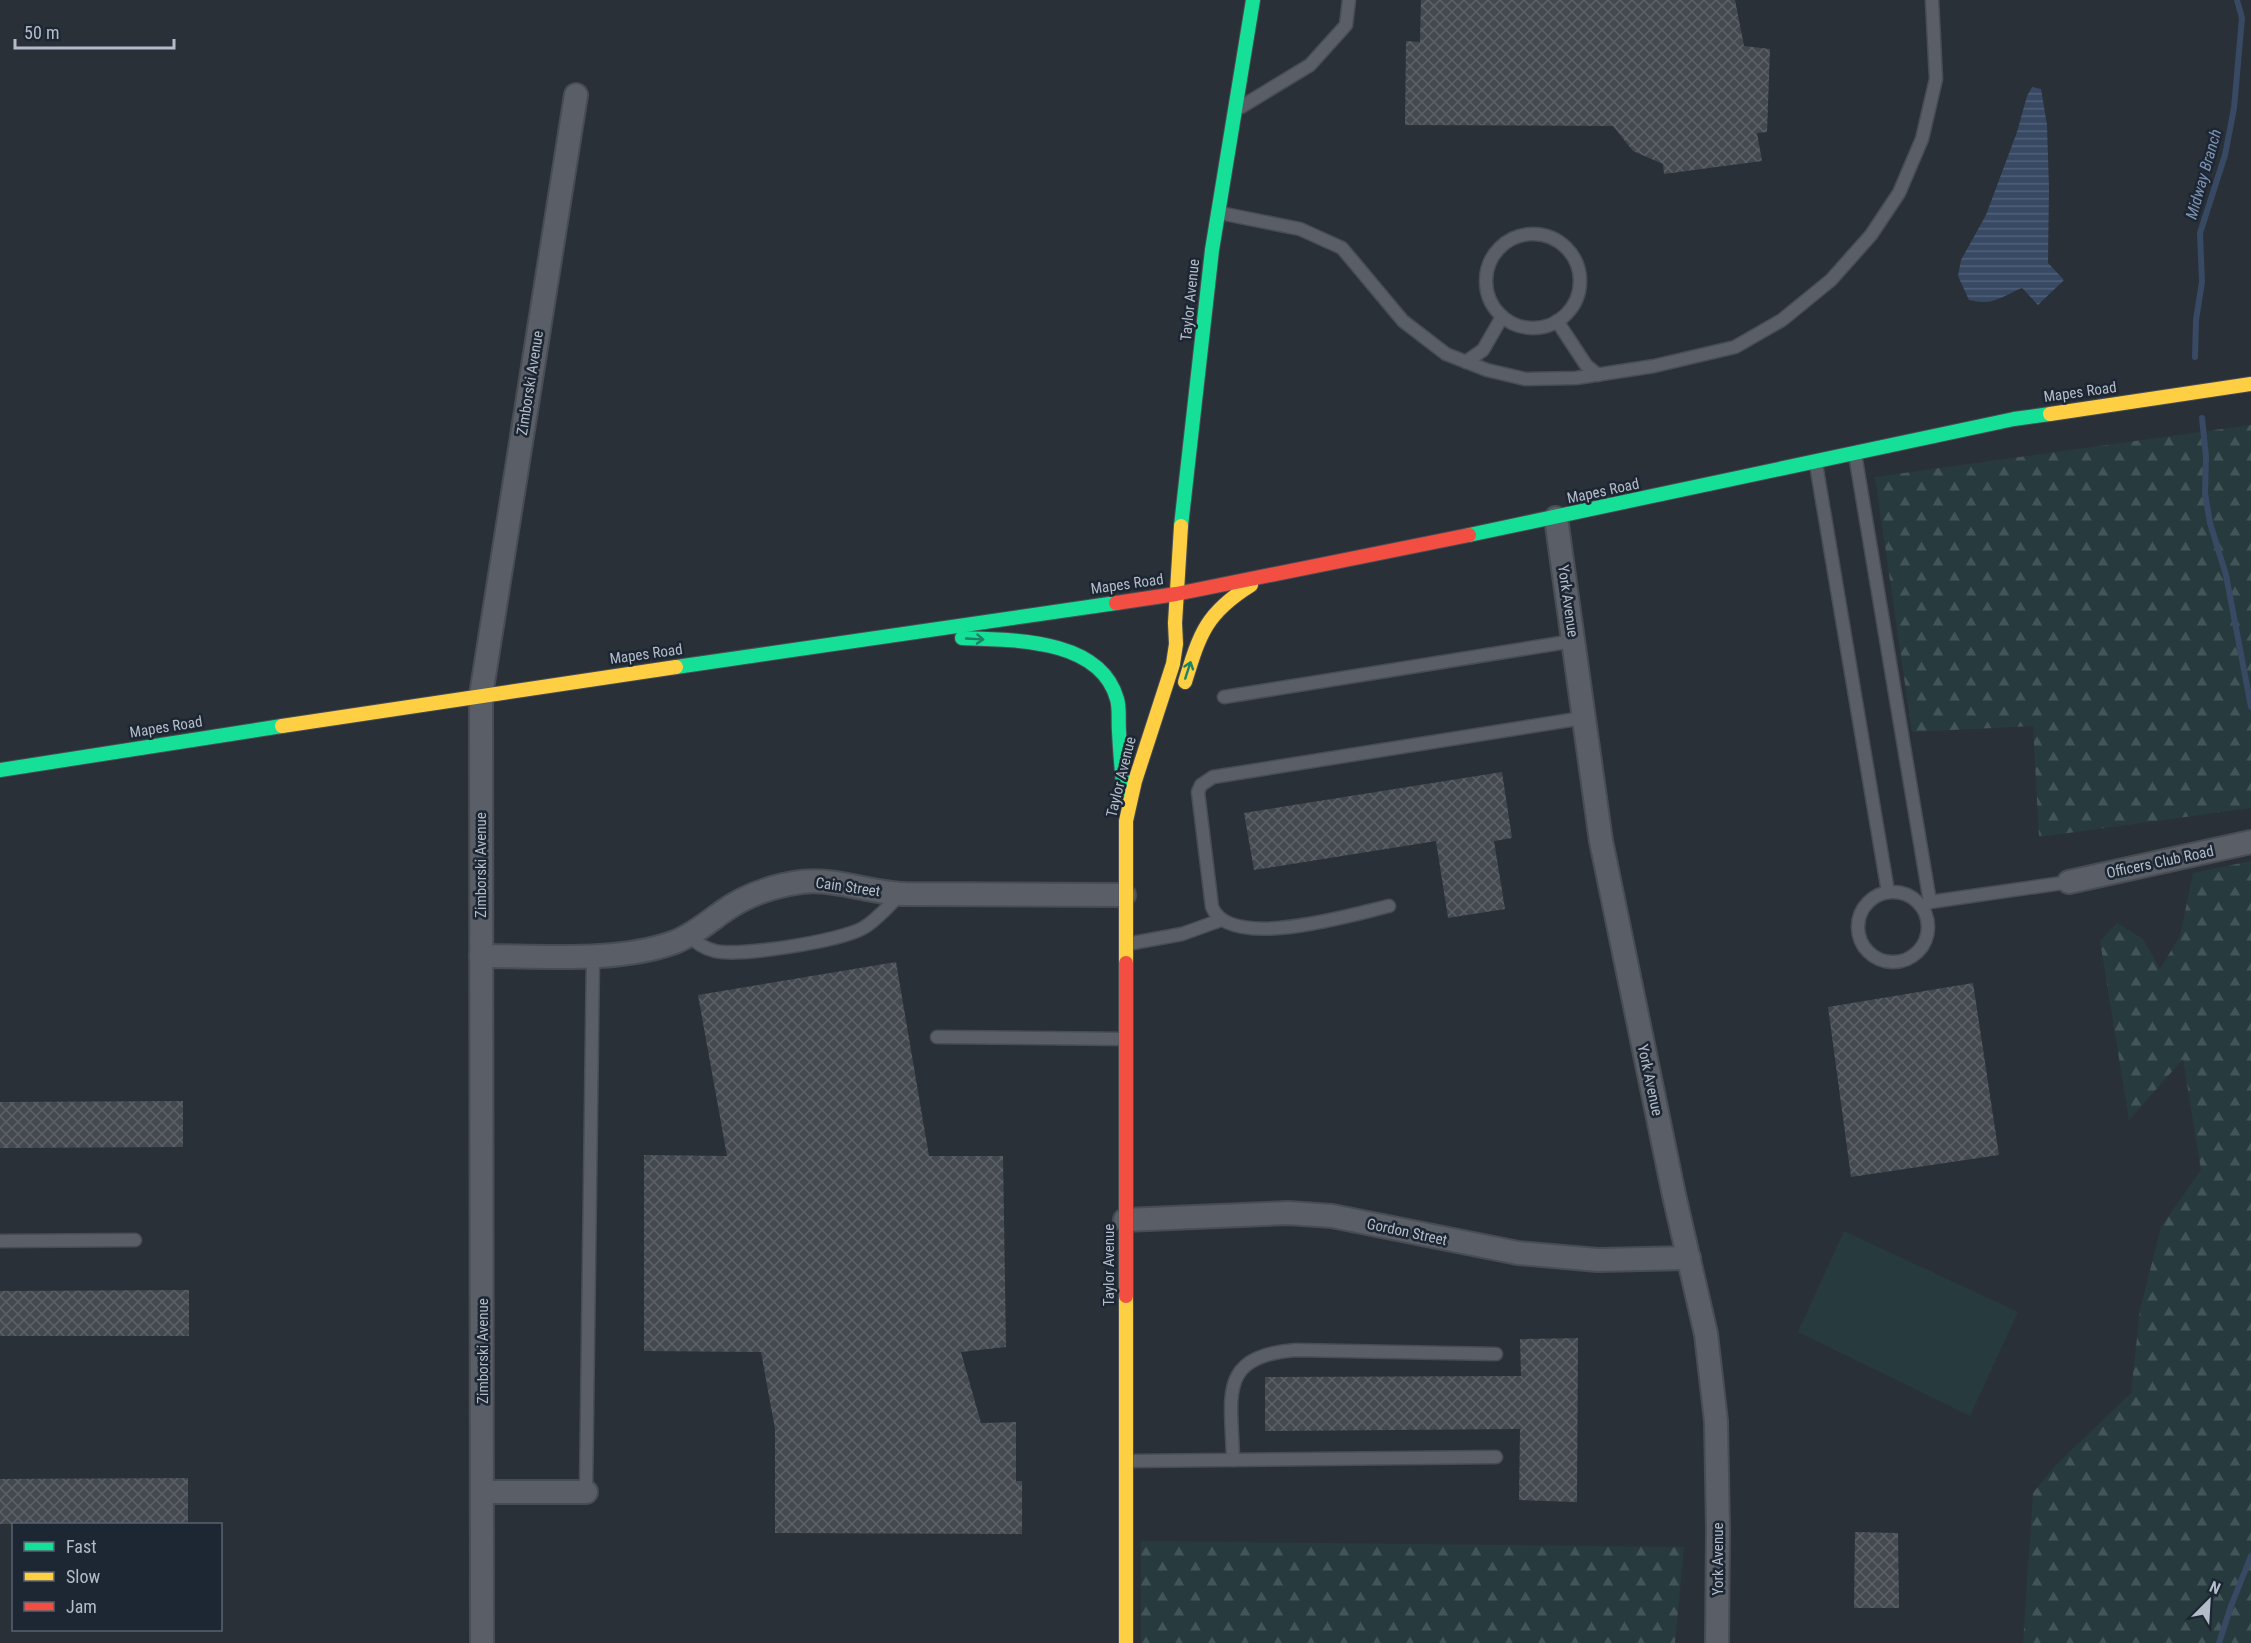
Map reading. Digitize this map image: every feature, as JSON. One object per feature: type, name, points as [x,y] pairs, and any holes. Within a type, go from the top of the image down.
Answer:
[{"type":"street","name":"Taylor Avenue","points":[[1126,1643],[1126,944],[1124,895],[1126,821],[1135,781],[1173,664],[1182,523],[1212,250],[1253,0]]},
{"type":"street","name":"Zimborski Avenue","points":[[482,1643],[481,695],[576,94]]},
{"type":"street","name":"Mapes Road","points":[[0,770],[481,695],[1176,594],[1557,518],[2014,419],[2251,384]]},
{"type":"street","name":"York Avenue","points":[[1557,518],[1601,841],[1706,1334],[1716,1421],[1717,1643]]},
{"type":"street","points":[[1179,699],[1200,636],[1214,611],[1235,594],[1269,576]]},
{"type":"street","points":[[895,635],[982,639],[1038,645],[1077,654],[1090,660],[1109,682],[1116,699],[1126,821]]},
{"type":"street","points":[[1126,821],[1159,751]]},
{"type":"street","name":"Officers Club Road","points":[[2069,882],[2251,842]]},
{"type":"street","name":"Cain Street","points":[[481,956],[623,955],[651,950],[679,941],[744,898],[776,886],[804,882],[833,882],[875,892],[901,894],[1124,895]]},
{"type":"street","name":"Gordon Street","points":[[1125,1220],[1288,1213],[1332,1216],[1518,1253],[1598,1260],[1689,1258]]},
{"type":"street","points":[[482,1492],[586,1492]]},
{"type":"lane","points":[[1235,111],[1310,65],[1346,25],[1350,0]]},
{"type":"lane","points":[[1218,213],[1300,229],[1342,248],[1403,321],[1446,354],[1487,370],[1525,379],[1576,378],[1654,366],[1735,346],[1782,320],[1831,280],[1871,235],[1899,193],[1922,139],[1936,79],[1932,0]]},
{"type":"lane","points":[[1530,233],[1545,235],[1559,241],[1570,251],[1578,264],[1581,279],[1579,294],[1572,308],[1548,326],[1532,329],[1516,326],[1502,317],[1491,305],[1486,290],[1486,273],[1491,258],[1501,245],[1515,236],[1530,233]]},
{"type":"lane","points":[[1466,362],[1483,350],[1502,317]]},
{"type":"lane","points":[[1557,321],[1586,365],[1598,375]]},
{"type":"lane","points":[[1855,454],[1926,904],[1929,928],[1926,942],[1917,953],[1906,960],[1892,963],[1878,959],[1867,951],[1859,939],[1857,925],[1860,912],[1869,900],[1880,893],[1894,891],[1908,894],[1926,904],[2069,882]]},
{"type":"lane","points":[[1816,462],[1888,892]]},
{"type":"lane","points":[[1224,697],[1573,641]]},
{"type":"lane","points":[[1389,906],[1302,925],[1258,930],[1232,925],[1221,920],[1214,914],[1212,908],[1198,792],[1204,781],[1213,777],[1583,718]]},
{"type":"lane","points":[[688,935],[702,948],[717,952],[751,953],[830,939],[863,928],[901,894]]},
{"type":"lane","points":[[1126,944],[1182,934],[1221,920]]},
{"type":"lane","points":[[586,1492],[593,955]]},
{"type":"lane","points":[[937,1037],[1125,1039]]},
{"type":"lane","points":[[0,1241],[135,1240]]},
{"type":"lane","points":[[1233,1460],[1232,1391],[1236,1377],[1244,1364],[1259,1356],[1296,1350],[1496,1354]]},
{"type":"lane","points":[[1126,1461],[1496,1457]]},
{"type":"green space","points":[[2251,425],[2251,808],[2039,837],[2033,726],[1912,732],[1875,477]]},
{"type":"green space","points":[[2251,861],[2251,1643],[2023,1643],[2033,1493],[2055,1466],[2131,1393],[2140,1310],[2161,1227],[2201,1170],[2183,1059],[2129,1120],[2100,941],[2117,923],[2143,939],[2160,969],[2180,936],[2193,873]]},
{"type":"green space","points":[[1844,1231],[2018,1312],[1970,1416],[1798,1332]]},
{"type":"green space","points":[[1141,1541],[1684,1547],[1675,1643],[1141,1643]]},
{"type":"water","points":[[2032,87],[2041,89],[2047,125],[2048,263],[2064,280],[2038,305],[2022,288],[1991,301],[1969,300],[1958,276],[1961,260],[1986,215]]},
{"type":"building","points":[[1421,0],[1735,0],[1744,46],[1770,49],[1767,132],[1757,133],[1762,161],[1664,174],[1663,164],[1633,151],[1613,126],[1405,125],[1406,41],[1420,42]]},
{"type":"building","points":[[1502,772],[1512,838],[1494,841],[1505,909],[1448,918],[1436,841],[1254,870],[1244,813]]},
{"type":"building","points":[[896,962],[929,1156],[1003,1156],[1006,1347],[961,1352],[981,1423],[1016,1422],[1016,1481],[1022,1481],[1022,1534],[775,1533],[775,1429],[761,1352],[644,1351],[644,1155],[727,1156],[698,995]]},
{"type":"building","points":[[1973,983],[1999,1155],[1851,1177],[1828,1007]]},
{"type":"building","points":[[183,1101],[183,1147],[0,1148],[0,1102]]},
{"type":"building","points":[[189,1290],[189,1336],[0,1336],[0,1291]]},
{"type":"building","points":[[1578,1338],[1577,1502],[1519,1500],[1520,1429],[1265,1431],[1265,1377],[1521,1376],[1520,1339]]},
{"type":"building","points":[[188,1478],[188,1523],[0,1524],[0,1479]]},
{"type":"building","points":[[1855,1532],[1898,1533],[1899,1608],[1854,1608]]},
{"type":"waterway","name":"Midway Branch","points":[[2195,357],[2196,320],[2202,282],[2200,233],[2225,155],[2234,108],[2242,18],[2237,0]]},
{"type":"waterway","name":"Midway Branch","points":[[2202,418],[2206,457],[2205,493],[2210,523],[2226,575],[2251,707]]},
{"type":"waterway","name":"Midway Branch","points":[[2219,1643],[2251,1556]]},
{"type":"traffic: fast","points":[[1181,526],[1212,250],[1253,0]]},
{"type":"traffic: fast","points":[[1469,535],[2014,419],[2050,414]]},
{"type":"traffic: fast","points":[[676,667],[1116,603]]},
{"type":"traffic: fast","points":[[962,638],[1029,642],[1052,646],[1074,653],[1093,664],[1108,679],[1117,699],[1124,795]]},
{"type":"traffic: fast","points":[[0,770],[282,726]]},
{"type":"traffic: slow","points":[[2050,414],[2251,384]]},
{"type":"traffic: slow","points":[[1126,963],[1126,821],[1135,781],[1173,664],[1176,644],[1175,623],[1181,526]]},
{"type":"traffic: slow","points":[[1185,682],[1195,650],[1214,615],[1251,585]]},
{"type":"traffic: slow","points":[[282,726],[676,667]]},
{"type":"traffic: slow","points":[[1126,1296],[1126,1643]]},
{"type":"traffic: jam","points":[[1116,603],[1176,594],[1469,535]]},
{"type":"traffic: jam","points":[[1126,963],[1126,1296]]}]
